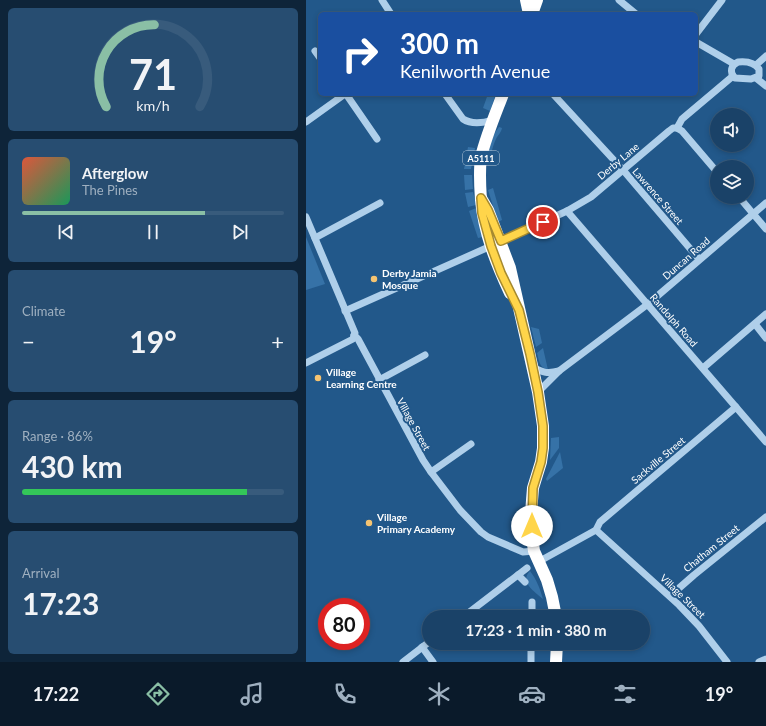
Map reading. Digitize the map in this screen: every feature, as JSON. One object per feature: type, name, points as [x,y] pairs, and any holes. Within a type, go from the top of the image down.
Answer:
[{"type":"highway","points":[[526,0],[529,12]]},
{"type":"highway","points":[[533,12],[536,0]]},
{"type":"highway","name":"A5111","points":[[502,96],[481,158],[479,173],[482,213],[496,244],[501,273],[519,310],[538,392],[543,437],[541,462],[533,488],[532,526],[536,556],[547,580],[555,610]]},
{"type":"highway","points":[[556,662],[557,650]]},
{"type":"street","points":[[382,0],[390,12]]},
{"type":"street","points":[[619,0],[634,12]]},
{"type":"street","points":[[698,31],[720,1]]},
{"type":"street","points":[[698,43],[734,64],[738,62],[746,62],[756,65],[766,86]]},
{"type":"street","points":[[315,51],[318,55]]},
{"type":"street","points":[[756,65],[766,56]]},
{"type":"street","points":[[734,64],[732,76],[738,79],[761,74]]},
{"type":"street","name":"Derby Lane","points":[[345,311],[567,211],[591,196],[669,131],[673,128],[677,128],[682,119],[732,76]]},
{"type":"street","points":[[306,122],[343,96]]},
{"type":"street","points":[[347,96],[377,139]]},
{"type":"street","points":[[446,96],[463,119],[470,122],[483,123],[493,120]]},
{"type":"street","name":"Lawrence Street","points":[[555,96],[623,170],[699,259]]},
{"type":"street","points":[[677,128],[682,131],[710,164]]},
{"type":"street","points":[[315,238],[380,203]]},
{"type":"street","name":"Duncan Road","points":[[538,392],[560,371],[648,304],[766,203]]},
{"type":"street","points":[[745,204],[766,229]]},
{"type":"street","name":"Randolph Road","points":[[567,211],[766,442]]},
{"type":"street","name":"Village Street","points":[[306,217],[355,333],[354,336],[358,339],[379,380],[431,472],[460,510],[481,532],[488,537],[536,556]]},
{"type":"street","points":[[703,368],[766,314]]},
{"type":"street","points":[[755,324],[766,338]]},
{"type":"street","points":[[306,363],[352,339],[354,336]]},
{"type":"street","points":[[379,380],[425,355]]},
{"type":"street","points":[[533,367],[544,373],[560,371]]},
{"type":"street","name":"Sackville Street","points":[[596,530],[600,522],[736,407]]},
{"type":"street","points":[[431,472],[472,444]]},
{"type":"street","name":"Chatham Street","points":[[670,596],[766,517]]},
{"type":"street","points":[[536,556],[596,530]]},
{"type":"street","name":"Village Street","points":[[596,530],[670,596],[699,626],[727,662]]},
{"type":"street","points":[[472,610],[528,568]]},
{"type":"street","points":[[518,575],[525,582]]},
{"type":"street","points":[[532,602],[532,610]]},
{"type":"street","points":[[403,662],[422,647]]},
{"type":"street","points":[[424,650],[433,662]]},
{"type":"street","points":[[530,662],[531,650]]},
{"type":"street","points":[[759,662],[766,659]]},
{"type":"shaded area","points":[[487,96],[495,96],[490,111],[483,108]]},
{"type":"shaded area","points":[[499,127],[502,128],[502,130],[495,142],[489,164],[487,164],[492,140]]},
{"type":"shaded area","points":[[468,147],[475,148],[471,169],[464,169]]},
{"type":"shaded area","points":[[464,175],[472,175],[473,189],[465,190]]},
{"type":"shaded area","points":[[493,188],[502,220],[498,222],[488,190]]},
{"type":"shaded area","points":[[473,192],[476,205],[468,207],[465,193]]},
{"type":"shaded area","points":[[476,208],[483,237],[478,238],[469,211]]},
{"type":"shaded area","points":[[306,237],[325,284],[306,290]]},
{"type":"shaded area","points":[[531,327],[539,329],[542,343],[536,347]]},
{"type":"shaded area","points":[[543,348],[548,370],[541,365],[537,353]]},
{"type":"shaded area","points":[[559,437],[559,448],[550,460],[551,438]]},
{"type":"shaded area","points":[[560,452],[563,468],[547,481],[546,479]]},
{"type":"shaded area","points":[[530,571],[535,578],[543,599],[532,590],[527,583],[527,575]]},
{"type":"place","name":"Derby Jamia Mosque","points":[[374,279]]},
{"type":"place","name":"Village Learning Centre","points":[[318,378]]},
{"type":"place","name":"Village Primary Academy","points":[[369,523]]},
{"type":"route","points":[[532,526],[531,513],[533,488],[541,462],[543,448],[543,426],[538,392],[519,310],[501,273],[491,246],[482,213],[481,198],[488,210],[501,241],[543,222]]}]
